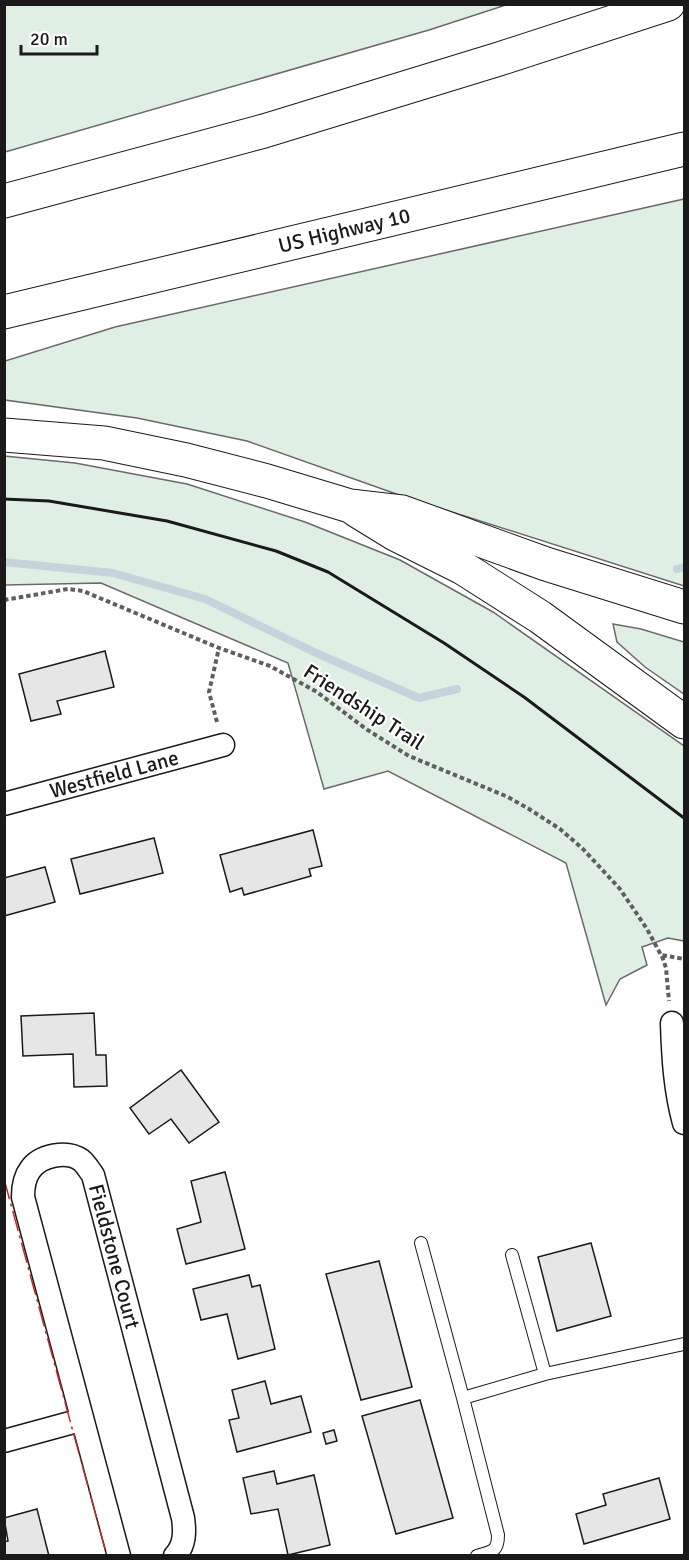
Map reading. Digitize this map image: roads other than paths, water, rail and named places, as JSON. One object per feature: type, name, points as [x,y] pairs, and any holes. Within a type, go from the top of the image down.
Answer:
[{"type":"highway","points":[[4,201],[264,131],[499,60],[668,4]]},
{"type":"highway","name":"US Highway 10","points":[[4,312],[684,149]]},
{"type":"highway","points":[[4,435],[104,443],[186,460],[350,506],[402,512],[546,564],[684,606]]},
{"type":"highway","points":[[350,506],[395,534],[463,568],[540,617],[684,722]]},
{"type":"street","name":"Westfield Lane","points":[[4,804],[223,745]]},
{"type":"street","points":[[672,1023],[675,1082],[684,1123]]},
{"type":"street","name":"Fieldstone Court","points":[[118,1556],[23,1197],[23,1182],[30,1169],[38,1161],[64,1155],[74,1156],[83,1162],[93,1175],[183,1518],[184,1539],[175,1556]]},
{"type":"street","points":[[4,1441],[81,1420]]},
{"type":"lane","points":[[421,1243],[498,1534],[498,1544],[494,1551],[477,1556]]},
{"type":"lane","points":[[512,1255],[545,1374]]},
{"type":"lane","points":[[463,1398],[545,1374],[684,1344]]},
{"type":"waterway","points":[[4,562],[113,573],[205,599],[314,652],[419,698],[457,689]]},
{"type":"waterway","points":[[677,569],[684,567]]}]
